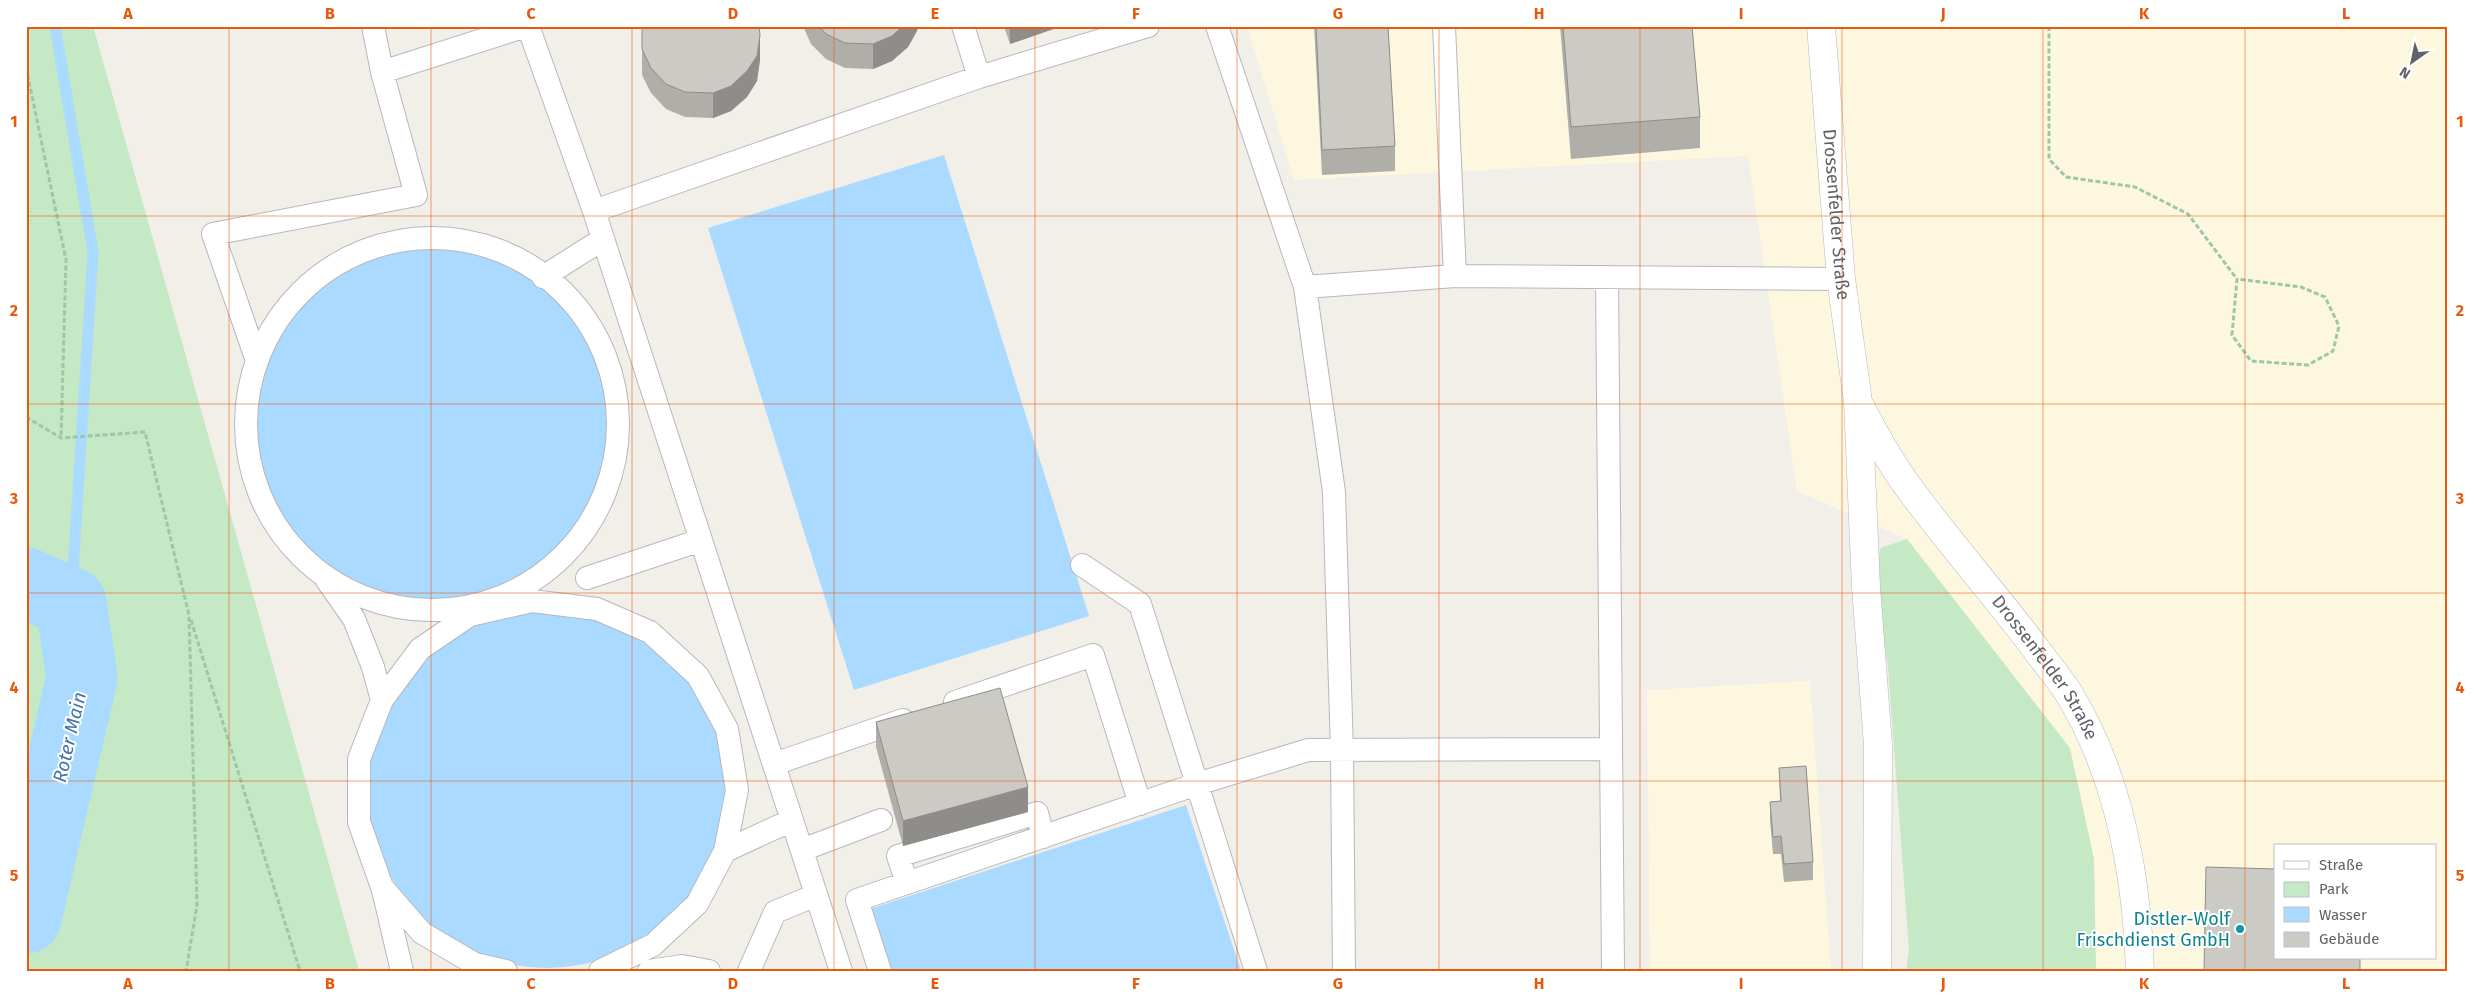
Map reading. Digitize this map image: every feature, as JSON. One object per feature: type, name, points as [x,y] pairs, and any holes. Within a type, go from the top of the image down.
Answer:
[{"type":"street","name":"Drossenfelder Straße","points":[[1820,26],[1841,279],[1858,402],[1866,587],[1878,745],[1877,971]]},
{"type":"street","name":"Drossenfelder Straße","points":[[1858,402],[1884,450],[1911,492],[2014,620],[2068,692],[2101,758],[2127,846],[2139,934],[2140,971]]},
{"type":"lane","points":[[256,358],[213,234],[416,195],[382,72],[373,26]]},
{"type":"lane","points":[[382,72],[527,26],[594,211],[841,971]]},
{"type":"lane","points":[[963,26],[979,77]]},
{"type":"lane","points":[[594,211],[979,77],[1148,26]]},
{"type":"lane","points":[[1217,26],[1306,287],[1334,492],[1342,751],[1344,971]]},
{"type":"lane","points":[[1444,26],[1455,276]]},
{"type":"lane","points":[[382,700],[373,667],[354,619],[326,578],[281,535],[253,480],[244,419],[256,358],[287,304],[334,264],[390,242],[452,238],[511,255],[562,289],[598,339],[617,397],[616,458],[595,516],[556,564],[504,597],[444,611]]},
{"type":"lane","points":[[543,277],[603,239]]},
{"type":"lane","points":[[1306,287],[1455,276],[1841,279]]},
{"type":"lane","points":[[1607,277],[1613,971]]},
{"type":"lane","points":[[617,397],[650,386]]},
{"type":"lane","points":[[587,578],[701,540]]},
{"type":"lane","points":[[575,541],[597,609]]},
{"type":"lane","points":[[1082,565],[1140,604],[1256,971]]},
{"type":"lane","points":[[326,578],[383,604],[470,616]]},
{"type":"lane","points":[[402,971],[382,886],[360,822],[359,759],[382,700],[420,649],[470,616],[532,601],[597,609],[650,632],[698,676],[727,729],[737,790],[725,851],[697,904],[653,945],[600,971]]},
{"type":"lane","points":[[774,764],[1093,655],[1140,804]]},
{"type":"lane","points":[[727,729],[759,718]]},
{"type":"lane","points":[[748,971],[775,912],[819,903],[857,900],[1197,784],[1308,750],[1611,750]]},
{"type":"lane","points":[[725,851],[792,820]]},
{"type":"lane","points":[[802,850],[881,820]]},
{"type":"lane","points":[[382,886],[422,933],[475,964],[506,971]]},
{"type":"lane","points":[[857,900],[880,971]]},
{"type":"lane","points":[[649,971],[682,966],[709,971]]},
{"type":"path","points":[[2048,26],[2050,160],[2066,177],[2135,187],[2188,214],[2237,279],[2232,335],[2251,361],[2308,365],[2334,351],[2339,326],[2325,298],[2300,287],[2237,279]]},
{"type":"path","points":[[26,67],[66,260],[61,438]]},
{"type":"path","points":[[26,417],[61,438],[145,432],[189,615],[300,971]]},
{"type":"path","points":[[186,971],[197,905],[189,615]]},
{"type":"shaded area","points":[[1247,26],[2448,26],[2448,971],[2096,971],[2094,859],[1907,539],[1797,491],[1748,156],[1294,180]]},
{"type":"shaded area","points":[[1810,681],[1831,971],[1650,971],[1647,690]]},
{"type":"green space","points":[[26,26],[93,26],[359,971],[26,971]]},
{"type":"green space","points":[[1907,539],[2070,748],[2094,859],[2096,971],[1906,971],[1909,950],[1888,666],[1873,575],[1881,548]]},
{"type":"water","points":[[944,155],[1089,616],[854,690],[708,228]]},
{"type":"water","points":[[433,247],[468,250],[501,260],[531,277],[558,299],[580,326],[597,356],[607,389],[610,424],[607,459],[597,492],[580,522],[558,549],[531,571],[501,588],[468,598],[433,601],[398,598],[365,588],[335,571],[308,549],[286,522],[269,492],[259,459],[256,424],[259,389],[269,356],[286,326],[308,299],[335,277],[365,260],[398,250]]},
{"type":"water","points":[[547,610],[582,614],[615,624],[646,640],[674,662],[696,690],[712,721],[722,754],[726,789],[722,824],[712,857],[696,888],[674,916],[646,938],[615,954],[582,964],[547,968],[512,964],[479,954],[448,938],[420,916],[398,888],[382,857],[372,824],[368,789],[372,754],[382,721],[398,690],[420,662],[448,640],[479,624],[512,614]]},
{"type":"water","points":[[1186,805],[1241,971],[888,971],[867,910]]},
{"type":"building","points":[[642,26],[759,26],[760,35],[757,56],[747,71],[731,86],[713,93],[685,92],[666,84],[651,68],[642,49]]},
{"type":"building","points":[[819,26],[903,26],[892,36],[873,44],[845,43],[826,34]]},
{"type":"building","points":[[1316,26],[1388,26],[1395,146],[1322,150]]},
{"type":"building","points":[[1563,26],[1692,26],[1700,117],[1571,127]]},
{"type":"building","points":[[1000,688],[1028,787],[903,821],[876,722]]},
{"type":"building","points":[[1806,766],[1813,862],[1784,864],[1781,836],[1773,837],[1770,802],[1781,801],[1779,768]]},
{"type":"building","name":"Distler-Wolf Frischdienst GmbH","points":[[2206,867],[2274,869],[2274,960],[2360,960],[2360,971],[2204,971]]},
{"type":"waterway","points":[[55,26],[93,252],[71,603]]},
{"type":"waterway","name":"Roter Main","points":[[26,583],[71,603],[82,678],[26,918]]},
{"type":"place","name":"Distler-Wolf Frischdienst GmbH","points":[[2240,929]]}]
